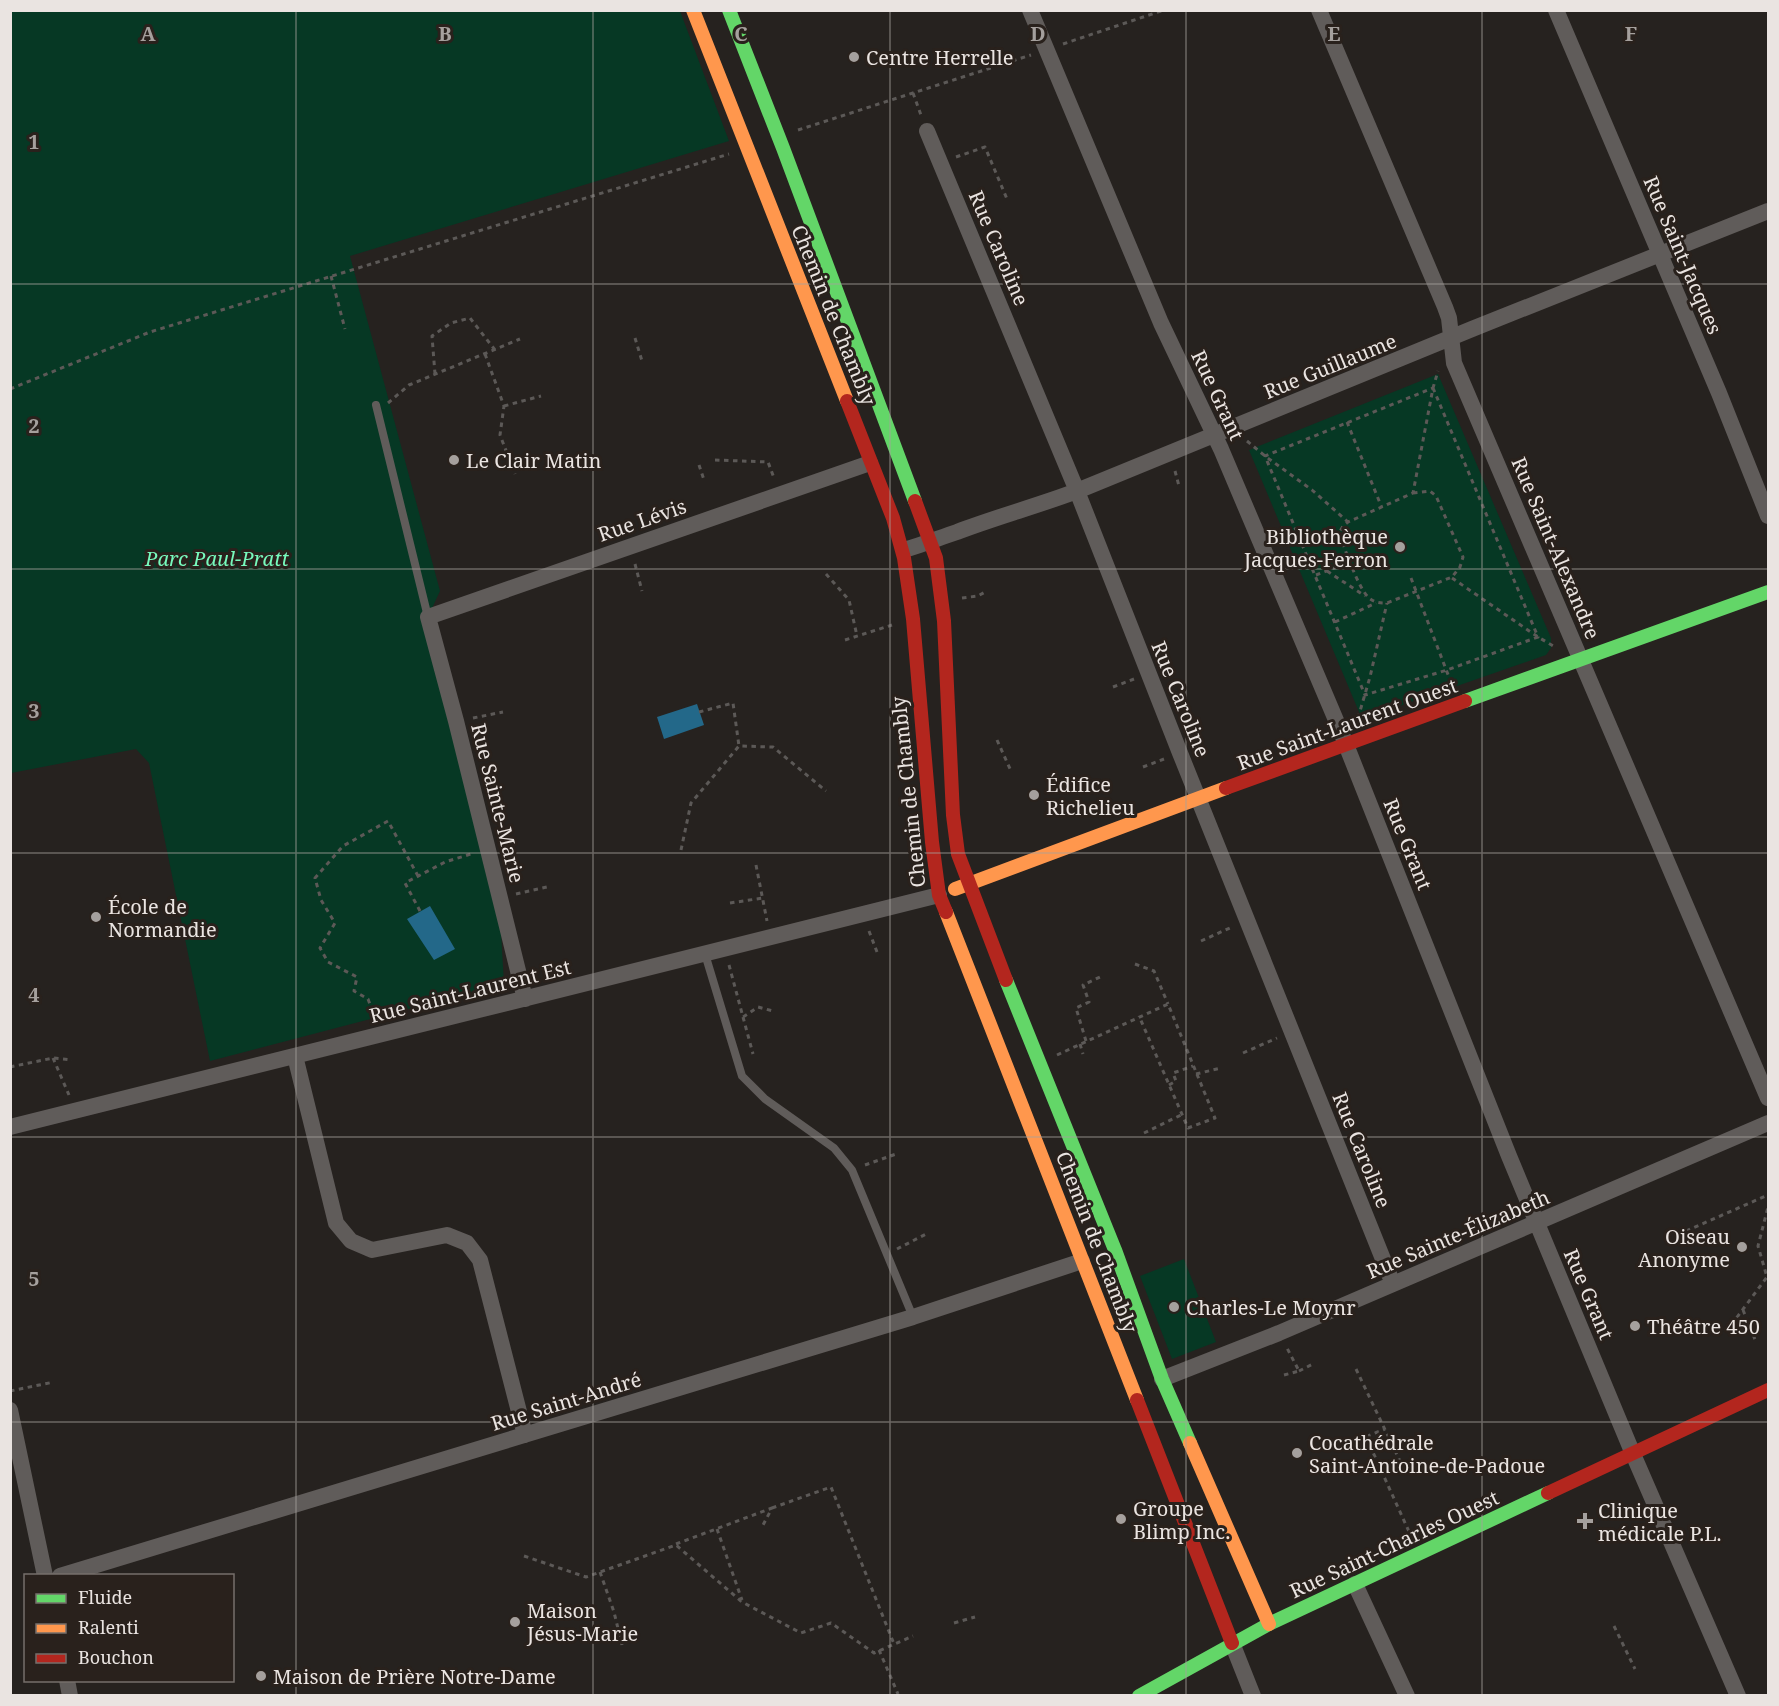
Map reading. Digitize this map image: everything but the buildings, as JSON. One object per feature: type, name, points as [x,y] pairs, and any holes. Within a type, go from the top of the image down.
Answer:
[{"type":"main road","name":"Chemin de Chambly","points":[[693,10],[893,518],[903,550],[914,619],[930,846],[939,895],[1232,1643]]},
{"type":"main road","name":"Chemin de Chambly","points":[[729,10],[932,543],[939,570],[944,621],[953,815],[958,854],[968,884],[1115,1250],[1162,1379],[1269,1624]]},
{"type":"main road","name":"Rue Saint-Laurent Ouest","points":[[939,895],[1198,798],[1768,592]]},
{"type":"main road","name":"Rue Saint-Charles Ouest","points":[[1139,1695],[1269,1624],[1768,1390]]},
{"type":"street","name":"Rue Grant","points":[[1030,10],[1161,322],[1214,435],[1345,746],[1537,1222],[1738,1695]]},
{"type":"street","name":"Rue Saint-Alexandre","points":[[1319,10],[1445,308],[1454,363],[1768,1098]]},
{"type":"street","name":"Rue Saint-Jacques","points":[[1556,10],[1768,516]]},
{"type":"street","name":"Rue Caroline","points":[[927,131],[1077,491],[1246,920],[1393,1284]]},
{"type":"street","name":"Rue Guillaume","points":[[903,550],[932,543],[956,532],[1077,491],[1768,211]]},
{"type":"street","name":"Rue Lévis","points":[[428,617],[870,463]]},
{"type":"street","name":"Rue Sainte-Marie","points":[[428,617],[525,999]]},
{"type":"street","name":"Rue Saint-Laurent Est","points":[[10,1127],[939,895]]},
{"type":"street","points":[[295,1056],[336,1223],[351,1241],[372,1250],[447,1235],[467,1243],[480,1260],[525,1435]]},
{"type":"street","name":"Rue Sainte-Élizabeth","points":[[1162,1379],[1279,1333],[1768,1123]]},
{"type":"street","name":"Rue Saint-André","points":[[63,1574],[913,1317],[1082,1261]]},
{"type":"street","points":[[10,1410],[45,1574]]},
{"type":"street","points":[[1355,1584],[1407,1695]]},
{"type":"street","name":"Chemin de Chambly","points":[[1232,1643],[1253,1695]]},
{"type":"lane","points":[[376,408],[428,617]]},
{"type":"lane","points":[[705,954],[742,1076],[765,1099],[834,1148],[852,1170],[913,1317]]},
{"type":"path","points":[[1054,47],[1164,10]]},
{"type":"path","points":[[796,131],[1035,53]]},
{"type":"path","points":[[912,93],[927,131]]},
{"type":"path","points":[[941,163],[985,147],[1007,199]]},
{"type":"path","points":[[10,389],[150,332],[730,153]]},
{"type":"path","points":[[331,276],[345,329]]},
{"type":"path","points":[[435,374],[432,336],[451,324],[470,318],[495,350]]},
{"type":"path","points":[[635,338],[642,361]]},
{"type":"path","points":[[376,408],[409,385],[520,339]]},
{"type":"path","points":[[485,354],[504,406],[500,435],[515,474]]},
{"type":"path","points":[[1413,494],[1438,370]]},
{"type":"path","points":[[1265,456],[1433,388]]},
{"type":"path","points":[[1433,388],[1538,638]]},
{"type":"path","points":[[504,406],[541,396]]},
{"type":"path","points":[[1347,422],[1382,508]]},
{"type":"path","points":[[1247,441],[1312,490],[1348,522]]},
{"type":"path","points":[[1265,456],[1365,695]]},
{"type":"path","points":[[715,460],[768,462],[780,494]]},
{"type":"path","points":[[699,465],[704,480]]},
{"type":"path","points":[[1335,622],[1376,603],[1387,603],[1452,577],[1460,567],[1463,557],[1436,496],[1430,491],[1413,494],[1343,526],[1339,533],[1367,597]]},
{"type":"path","points":[[631,546],[642,591]]},
{"type":"path","points":[[1316,575],[1350,562]]},
{"type":"path","points":[[1327,571],[1376,603]]},
{"type":"path","points":[[826,574],[849,600],[857,636]]},
{"type":"path","points":[[1452,577],[1538,638],[1555,647]]},
{"type":"path","points":[[1411,578],[1447,670]]},
{"type":"path","points":[[1356,725],[1387,603]]},
{"type":"path","points":[[845,640],[914,619]]},
{"type":"path","points":[[1365,695],[1447,670],[1538,638]]},
{"type":"path","points":[[681,850],[691,803],[739,746],[733,703],[699,712]]},
{"type":"path","points":[[456,721],[503,712]]},
{"type":"path","points":[[997,740],[1011,771]]},
{"type":"path","points":[[739,746],[773,747],[825,791]]},
{"type":"path","points":[[1143,767],[1180,753]]},
{"type":"path","points":[[382,1035],[368,999],[354,991],[357,977],[328,962],[320,948],[335,923],[321,900],[315,878],[343,846],[388,821],[418,876]]},
{"type":"path","points":[[420,911],[405,883],[445,862],[487,850]]},
{"type":"path","points":[[756,865],[770,938]]},
{"type":"path","points":[[499,898],[547,887]]},
{"type":"path","points":[[730,903],[763,898]]},
{"type":"path","points":[[863,915],[878,952]]},
{"type":"path","points":[[1201,941],[1246,920]]},
{"type":"path","points":[[725,949],[753,1054]]},
{"type":"path","points":[[1135,964],[1154,971],[1215,1118],[1188,1128],[1139,1016]]},
{"type":"path","points":[[1086,1041],[1076,1008],[1089,1002],[1083,985],[1100,977]]},
{"type":"path","points":[[1039,1063],[1168,1004]]},
{"type":"path","points":[[743,1017],[758,1007],[773,1011]]},
{"type":"path","points":[[1243,1053],[1291,1031]]},
{"type":"path","points":[[1080,1044],[1083,1054]]},
{"type":"path","points":[[53,1058],[76,1111]]},
{"type":"path","points":[[10,1067],[53,1058],[72,1060]]},
{"type":"path","points":[[1169,1085],[1176,1081],[1173,1073],[1193,1066]]},
{"type":"path","points":[[1196,1074],[1221,1068]]},
{"type":"path","points":[[1144,1133],[1181,1115]]},
{"type":"path","points":[[852,1170],[896,1154]]},
{"type":"path","points":[[1686,1231],[1768,1195]]},
{"type":"path","points":[[1726,1332],[1767,1277],[1758,1246],[1768,1207]]},
{"type":"path","points":[[888,1254],[928,1233]]},
{"type":"path","points":[[1743,1310],[1756,1342]]},
{"type":"path","points":[[1279,1333],[1299,1371]]},
{"type":"path","points":[[1284,1375],[1313,1364]]},
{"type":"path","points":[[1356,1369],[1400,1461]]},
{"type":"path","points":[[10,1391],[54,1382]]},
{"type":"path","points":[[1358,1440],[1385,1429]]},
{"type":"path","points":[[1366,1437],[1419,1554]]},
{"type":"path","points":[[524,1556],[586,1577],[831,1488],[894,1644]]},
{"type":"path","points":[[762,1527],[772,1508]]},
{"type":"path","points":[[717,1529],[742,1602]]},
{"type":"path","points":[[676,1545],[742,1602],[801,1633],[831,1623],[874,1653],[913,1636]]},
{"type":"path","points":[[600,1572],[614,1612],[622,1645]]},
{"type":"path","points":[[954,1623],[975,1617]]},
{"type":"path","points":[[1614,1626],[1635,1669]]},
{"type":"path","points":[[879,1650],[898,1694]]},
{"type":"green space","name":"Parc Paul-Pratt","points":[[11,11],[680,11],[729,141],[350,256],[440,591],[428,617],[499,898],[504,984],[210,1061],[149,763],[136,749],[11,773]]},
{"type":"green space","points":[[1438,374],[1551,638],[1551,648],[1546,655],[1362,719],[1249,450]]},
{"type":"green space","points":[[1184,1259],[1216,1342],[1172,1359],[1140,1276]]},
{"type":"water","points":[[697,704],[704,725],[664,739],[657,717]]},
{"type":"water","points":[[430,906],[455,949],[434,960],[407,919]]},
{"type":"traffic: fast","points":[[729,10],[915,501]]},
{"type":"traffic: fast","points":[[1465,701],[1768,592]]},
{"type":"traffic: fast","points":[[1006,980],[1115,1250],[1162,1379],[1190,1443]]},
{"type":"traffic: fast","points":[[1139,1696],[1269,1624],[1548,1493]]},
{"type":"traffic: slow","points":[[693,10],[847,401]]},
{"type":"traffic: slow","points":[[955,889],[1226,788]]},
{"type":"traffic: slow","points":[[946,912],[1137,1400]]},
{"type":"traffic: slow","points":[[1190,1443],[1269,1624]]},
{"type":"traffic: jam","points":[[847,401],[893,518],[904,558],[913,619],[932,842],[939,895],[946,912]]},
{"type":"traffic: jam","points":[[915,501],[936,558],[944,621],[953,815],[958,854],[1006,980]]},
{"type":"traffic: jam","points":[[1226,788],[1465,701]]},
{"type":"traffic: jam","points":[[1548,1493],[1768,1390]]},
{"type":"traffic: jam","points":[[1137,1400],[1232,1643]]},
{"type":"place","name":"Centre Herrelle","points":[[854,57]]},
{"type":"place","name":"Le Clair Matin","points":[[454,460]]},
{"type":"place","name":"Bibliothèque Jacques-Ferron","points":[[1400,547]]},
{"type":"place","name":"Édifice Richelieu","points":[[1034,795]]},
{"type":"place","name":"École de Normandie","points":[[96,917]]},
{"type":"place","name":"Oiseau Anonyme","points":[[1742,1247]]},
{"type":"place","name":"Charles-Le Moynr","points":[[1174,1307]]},
{"type":"place","name":"Théâtre 450","points":[[1635,1326]]},
{"type":"place","name":"Cocathédrale Saint-Antoine-de-Padoue","points":[[1297,1453]]},
{"type":"place","name":"Groupe Blimp Inc.","points":[[1121,1519]]},
{"type":"place","name":"Clinique médicale P.L.","points":[[1585,1521]]},
{"type":"place","name":"Maison Jésus-Marie","points":[[515,1622]]},
{"type":"place","name":"Maison de Prière Notre-Dame","points":[[261,1676]]}]
